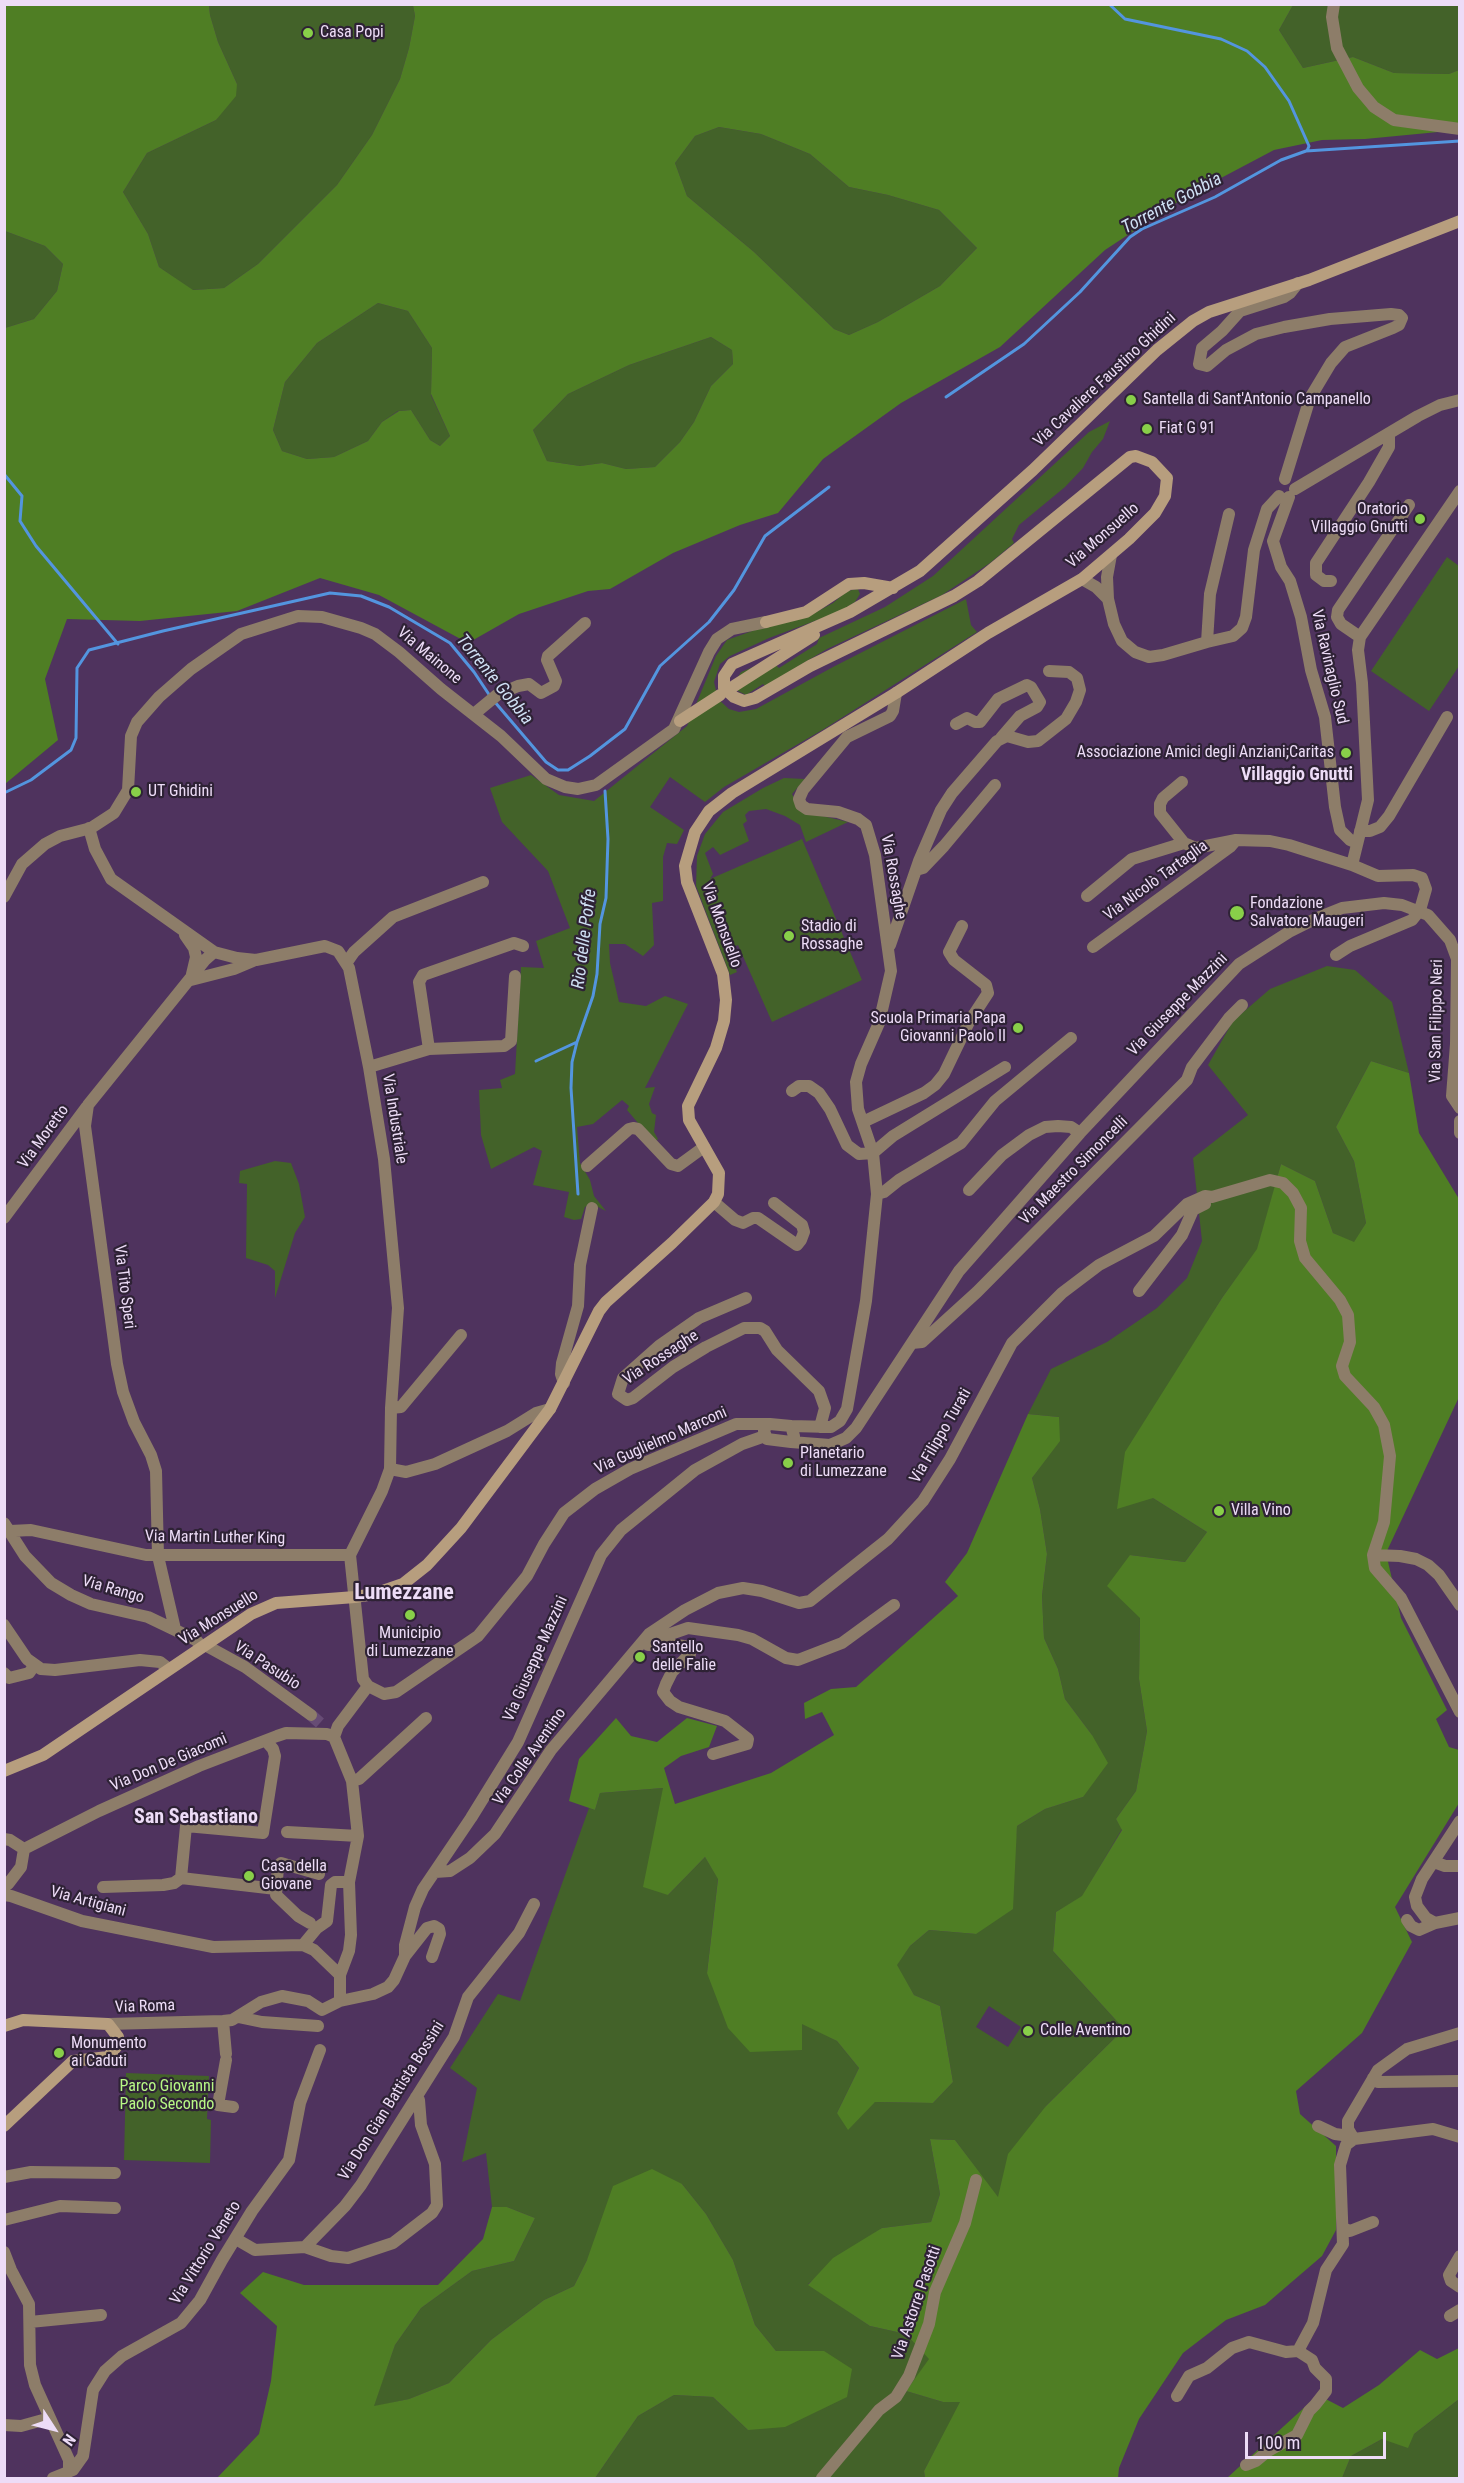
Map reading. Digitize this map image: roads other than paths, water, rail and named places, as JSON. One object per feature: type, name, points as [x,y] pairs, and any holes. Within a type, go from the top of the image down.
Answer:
[{"type":"main road","name":"Via Cavaliere Faustino Ghidini","points":[[872,599],[920,571],[1050,454],[1157,350],[1193,321],[1209,312],[1298,283],[1460,221]]},
{"type":"main road","name":"Via Monsuello","points":[[4,1772],[43,1755],[251,1614],[276,1603],[355,1597],[374,1594],[403,1584],[427,1565],[461,1528],[550,1409],[599,1311],[714,1202],[718,1194],[719,1173],[689,1120],[688,1106],[718,1042],[724,1021],[726,1000],[723,974],[687,882],[685,866],[695,832],[708,811],[732,793],[896,693],[988,633],[1082,579],[1155,513],[1165,496],[1167,478],[1152,462],[1130,457],[1024,545],[978,581],[954,596],[810,666],[755,698],[744,701],[734,697],[724,687],[724,676],[732,664],[853,610],[872,599]]},
{"type":"main road","points":[[766,622],[806,612],[845,586],[864,583],[893,588]]},
{"type":"main road","points":[[864,583],[870,590],[872,599]]},
{"type":"main road","points":[[734,686],[853,610]]},
{"type":"main road","points":[[680,720],[720,695]]},
{"type":"main road","points":[[4,2026],[23,2020],[108,2024]]},
{"type":"main road","name":"Via Roma","points":[[4,2126],[73,2061],[108,2057],[117,2046],[118,2037],[108,2024]]},
{"type":"street","points":[[1334,4],[1332,17],[1337,48],[1358,88],[1374,107],[1394,120],[1460,129]]},
{"type":"street","points":[[1288,494],[1293,483],[1285,479],[1310,398],[1318,383],[1345,347],[1399,325],[1402,318],[1399,315],[1330,319],[1256,334],[1226,350],[1207,366],[1199,364],[1202,348],[1240,311],[1284,297],[1298,283]]},
{"type":"street","points":[[1111,555],[1107,577],[1108,599],[1114,624],[1122,641],[1135,652],[1149,657],[1163,655],[1233,636],[1242,628],[1246,617],[1254,550],[1267,509],[1418,416],[1440,405],[1460,400]]},
{"type":"street","points":[[1331,581],[1324,581],[1316,574],[1316,563],[1389,447],[1389,435]]},
{"type":"street","points":[[1352,865],[1368,800],[1362,682],[1358,650],[1360,637],[1460,491]]},
{"type":"street","name":"Via Ravinaglio Sud","points":[[1288,494],[1273,541],[1281,567],[1290,580],[1301,617],[1311,670],[1325,717],[1335,807],[1340,830],[1350,840],[1358,837]]},
{"type":"street","points":[[1360,637],[1341,624],[1337,617],[1338,610],[1409,505]]},
{"type":"street","points":[[1207,642],[1210,594],[1229,514]]},
{"type":"street","points":[[1082,579],[1096,587],[1108,599]]},
{"type":"street","name":"Via Mainone","points":[[4,897],[22,864],[45,844],[60,836],[89,828],[110,817],[123,799],[130,781],[131,736],[137,722],[151,705],[191,669],[240,634],[298,616],[348,624],[375,634],[433,682],[478,709],[501,736],[546,779],[565,787],[578,789],[596,785],[668,734],[680,720],[709,652],[717,639],[732,629],[766,622]]},
{"type":"street","points":[[478,709],[497,695],[529,684],[541,693],[554,686],[556,681],[547,660],[548,656],[585,624]]},
{"type":"street","points":[[1001,738],[1007,736],[1028,742],[1038,741],[1066,719],[1080,690],[1077,678],[1069,672],[1049,671]]},
{"type":"street","points":[[889,949],[916,870],[940,810],[952,793],[1020,716],[1037,707],[1040,702],[1031,687],[1027,685],[998,699],[980,722],[967,718],[956,724]]},
{"type":"street","name":"Via Rossaghe","points":[[746,1298],[699,1318],[659,1346],[623,1378],[618,1394],[627,1400],[633,1398],[673,1367],[706,1347],[744,1328],[760,1328],[765,1331],[777,1350],[819,1391],[825,1408],[820,1427],[836,1425],[847,1410],[866,1301],[877,1194],[873,1153],[858,1109],[857,1075],[879,1023],[891,980],[889,949],[875,855],[866,825],[858,819],[838,812],[807,809],[801,805],[800,799],[803,790],[847,736],[890,716],[894,711],[896,693]]},
{"type":"street","points":[[1358,837],[1380,827],[1389,816],[1447,717]]},
{"type":"street","name":"Via Nicolò Tartaglia","points":[[1182,782],[1163,798],[1160,813],[1184,843],[1196,848],[1236,840],[1270,841],[1352,865],[1378,876],[1413,875],[1422,878],[1426,889],[1420,910]]},
{"type":"street","points":[[916,870],[923,868],[944,846],[995,785]]},
{"type":"street","points":[[89,828],[95,849],[111,879],[214,952],[256,960]]},
{"type":"street","name":"Via Nicolò Tartaglia","points":[[1093,947],[1230,847],[1236,840]]},
{"type":"street","name":"Via Nicolò Tartaglia","points":[[1087,896],[1132,859],[1184,843]]},
{"type":"street","points":[[191,980],[234,969],[256,960],[321,946],[338,951],[347,962],[354,952],[393,917],[483,882]]},
{"type":"street","name":"Via Giuseppe Mazzini","points":[[405,1956],[405,1945],[415,1907],[423,1889],[518,1742],[601,1555],[621,1530],[695,1470],[742,1444],[763,1429],[771,1440],[792,1434],[823,1445],[830,1445],[846,1438],[856,1428],[959,1271],[1080,1133],[1239,964],[1289,932],[1342,908],[1384,903],[1420,910]]},
{"type":"street","points":[[1336,956],[1350,946],[1412,920],[1420,910]]},
{"type":"street","name":"Via San Filippo Neri","points":[[1420,910],[1428,915],[1450,940],[1457,959],[1456,1044],[1452,1096],[1460,1107]]},
{"type":"street","points":[[863,1122],[924,1093],[935,1085],[944,1074],[969,1022],[988,993],[986,985],[954,960],[949,952],[962,926]]},
{"type":"street","points":[[182,929],[194,948],[196,957],[191,980]]},
{"type":"street","points":[[429,1049],[419,982],[423,975],[514,943],[523,946]]},
{"type":"street","points":[[88,1105],[191,980],[210,964],[214,952]]},
{"type":"street","name":"Via Industriale","points":[[347,962],[352,977],[369,1067],[384,1159],[398,1308],[391,1408],[390,1468],[382,1491],[350,1555]]},
{"type":"street","points":[[369,1067],[429,1049],[504,1046],[511,1041],[515,976]]},
{"type":"street","name":"Via Maestro Simoncelli","points":[[912,1343],[922,1342],[977,1292],[1187,1080],[1192,1067],[1229,1018],[1242,1005]]},
{"type":"street","points":[[877,1194],[884,1192],[899,1180],[962,1143],[995,1101],[1071,1038]]},
{"type":"street","points":[[792,1091],[799,1086],[809,1086],[819,1093],[848,1145],[859,1154],[873,1153],[893,1136],[1005,1067]]},
{"type":"street","name":"Via Moretto","points":[[4,1218],[88,1105]]},
{"type":"street","name":"Via Tito Speri","points":[[88,1105],[85,1126],[117,1364],[123,1392],[156,1471],[158,1556],[175,1629]]},
{"type":"street","points":[[1460,1121],[1460,1133]]},
{"type":"street","points":[[969,1190],[1002,1155],[1029,1135],[1045,1127],[1058,1126],[1071,1127],[1080,1133]]},
{"type":"street","points":[[587,1166],[633,1128],[638,1129],[671,1164],[678,1166],[704,1147]]},
{"type":"street","name":"Via Filippo Turati","points":[[1139,1291],[1182,1235],[1192,1210],[1212,1197],[1249,1184],[1270,1180],[1283,1183],[1293,1193],[1301,1208],[1300,1241],[1305,1258],[1335,1293],[1348,1315],[1350,1342],[1342,1366],[1345,1376],[1374,1407],[1384,1425],[1388,1440],[1390,1456],[1384,1522],[1373,1555]]},
{"type":"street","name":"Via Filippo Turati","points":[[641,1644],[649,1634],[685,1610],[718,1593],[743,1588],[762,1591],[799,1603],[810,1601],[835,1582],[888,1539],[923,1501],[950,1458],[1012,1342],[1025,1327],[1062,1293],[1100,1265],[1154,1236],[1187,1204],[1205,1196],[1212,1197]]},
{"type":"street","points":[[714,1202],[735,1220],[742,1222],[759,1218],[796,1245],[804,1232],[802,1225],[774,1203]]},
{"type":"street","name":"Via Monsuello","points":[[564,1383],[561,1374],[562,1363],[578,1306],[580,1265],[592,1208]]},
{"type":"street","points":[[391,1408],[401,1407],[461,1335]]},
{"type":"street","points":[[390,1468],[406,1472],[435,1464],[507,1431],[536,1413],[550,1409]]},
{"type":"street","points":[[521,1423],[537,1428]]},
{"type":"street","name":"Via Guglielmo Marconi","points":[[368,1686],[384,1694],[396,1692],[478,1636],[527,1576],[564,1513],[595,1489],[630,1469],[736,1424],[763,1429]]},
{"type":"street","points":[[792,1434],[805,1426],[820,1427]]},
{"type":"street","points":[[507,1431],[518,1432],[523,1437],[524,1444]]},
{"type":"street","name":"Via Martin Luther King","points":[[7,1527],[158,1556],[350,1555]]},
{"type":"street","name":"Via Rango","points":[[7,1527],[25,1556],[51,1583],[91,1604],[148,1617],[196,1640],[203,1646]]},
{"type":"street","points":[[330,1736],[368,1686],[363,1679],[350,1555]]},
{"type":"street","points":[[1460,1605],[1439,1575],[1428,1565],[1416,1559],[1400,1556],[1373,1555],[1375,1568],[1401,1598],[1460,1712]]},
{"type":"street","points":[[641,1644],[688,1628],[752,1639],[786,1658],[798,1660],[842,1643],[894,1605]]},
{"type":"street","points":[[4,1625],[27,1659],[41,1669],[55,1670],[140,1660],[160,1662],[169,1669]]},
{"type":"street","points":[[641,1644],[684,1646],[689,1649],[690,1654],[672,1672],[663,1692],[679,1707],[725,1721],[748,1739],[747,1744],[713,1754]]},
{"type":"street","name":"Via Colle Aventino","points":[[435,1872],[450,1871],[470,1858],[495,1834],[551,1750],[641,1644]]},
{"type":"street","name":"Via Pasubio","points":[[203,1646],[245,1667],[316,1719],[330,1736],[352,1780],[358,1836],[349,1882],[351,1935],[349,1951],[340,1975],[340,2001]]},
{"type":"street","points":[[4,1673],[9,1678],[29,1672],[34,1666]]},
{"type":"street","points":[[352,1780],[359,1779],[426,1718]]},
{"type":"street","name":"Via Don De Giacomi","points":[[24,1849],[99,1811],[199,1766],[286,1733],[330,1736]]},
{"type":"street","points":[[181,1878],[186,1826],[263,1833],[274,1756],[273,1749],[266,1741]]},
{"type":"street","points":[[1435,1923],[1426,1918],[1417,1906],[1415,1897],[1422,1879],[1460,1821]]},
{"type":"street","points":[[287,1832],[358,1836]]},
{"type":"street","points":[[4,1839],[24,1849],[21,1867],[6,1890]]},
{"type":"street","points":[[1434,1862],[1445,1866],[1460,1866]]},
{"type":"street","points":[[314,1926],[278,1898],[276,1889],[281,1863],[320,1874]]},
{"type":"street","points":[[103,1887],[174,1883],[181,1878],[276,1889]]},
{"type":"street","points":[[340,1975],[314,1950],[303,1945],[314,1926],[327,1921],[331,1885],[335,1882],[349,1882]]},
{"type":"street","name":"Via Artigiani","points":[[6,1890],[11,1896],[82,1921],[163,1938],[213,1947],[303,1945]]},
{"type":"street","name":"Via Don Gian Battista Bossini","points":[[305,2247],[351,2199],[454,2037],[468,1997],[519,1933],[534,1904]]},
{"type":"street","points":[[1407,1920],[1411,1926],[1419,1930],[1435,1923],[1460,1918]]},
{"type":"street","name":"Via Giuseppe Mazzini","points":[[340,2001],[382,1991],[394,1980],[405,1956],[427,1928],[434,1926],[439,1929],[440,1934],[432,1957]]},
{"type":"street","name":"Via Roma","points":[[108,2024],[223,2021],[238,2017],[261,2002],[282,1996],[308,2001],[322,2010]]},
{"type":"street","points":[[322,2010],[340,2001]]},
{"type":"street","name":"Via Vittorio Veneto","points":[[69,2471],[83,2456],[93,2390],[105,2372],[122,2356],[181,2323],[200,2300],[252,2211],[289,2160],[300,2103],[321,2046],[318,2026],[322,2010]]},
{"type":"street","points":[[4,2017],[23,2020]]},
{"type":"street","points":[[238,2017],[262,2022],[318,2026]]},
{"type":"street","points":[[223,2021],[226,2057],[218,2105],[233,2107]]},
{"type":"street","points":[[1352,2138],[1348,2121],[1378,2070],[1407,2049],[1460,2033]]},
{"type":"street","points":[[1373,2078],[1378,2082],[1460,2081]]},
{"type":"street","points":[[236,2239],[255,2250],[305,2247],[331,2256],[348,2258],[393,2243],[432,2213],[437,2205],[435,2164],[421,2126],[419,2100],[416,2097]]},
{"type":"street","points":[[1318,2126],[1335,2134],[1352,2138],[1433,2129],[1460,2138]]},
{"type":"street","points":[[1298,2350],[1313,2323],[1326,2270],[1343,2244],[1340,2165],[1346,2145],[1352,2138]]},
{"type":"street","points":[[4,2177],[31,2172],[115,2173]]},
{"type":"street","name":"Via Astorre Pasotti","points":[[822,2478],[879,2410],[896,2397],[909,2376],[929,2324],[935,2292],[965,2223],[976,2180]]},
{"type":"street","points":[[4,2220],[60,2206],[115,2208]]},
{"type":"street","points":[[1343,2228],[1350,2230],[1373,2222]]},
{"type":"street","points":[[4,2252],[29,2304],[30,2365],[35,2385],[69,2460],[69,2471],[53,2478]]},
{"type":"street","points":[[1460,2256],[1449,2275],[1451,2281],[1460,2287]]},
{"type":"street","points":[[30,2322],[101,2315]]},
{"type":"street","points":[[1178,2396],[1189,2376],[1207,2368],[1232,2348],[1249,2342],[1286,2352],[1298,2350],[1312,2360],[1315,2368],[1326,2379],[1326,2391],[1316,2406],[1309,2410],[1297,2435],[1246,2465]]},
{"type":"street","points":[[4,2425],[21,2426],[50,2418]]},
{"type":"waterway","points":[[1109,4],[1125,19],[1221,39],[1247,51],[1265,67],[1289,101],[1309,146],[1307,151]]},
{"type":"waterway","name":"Torrente Gobbia","points":[[946,397],[1024,344],[1080,292],[1130,237],[1142,229],[1215,197],[1281,160],[1306,151],[1460,141]]},
{"type":"waterway","points":[[4,474],[22,496],[20,521],[36,546],[118,644]]},
{"type":"waterway","name":"Torrente Gobbia","points":[[494,701],[546,762],[558,770],[568,770],[590,756],[625,729],[660,666],[709,622],[734,590],[765,536],[829,487]]},
{"type":"waterway","name":"Torrente Gobbia","points":[[4,793],[31,780],[71,750],[76,738],[77,668],[89,650],[330,593],[361,596],[389,607],[450,643],[490,696]]},
{"type":"waterway","name":"Rio delle Poffe","points":[[536,1061],[577,1042],[593,996],[597,974],[600,924],[606,898],[608,839],[605,791]]},
{"type":"waterway","points":[[577,1042],[572,1062],[571,1088],[578,1194]]},
{"type":"tunnel","points":[[311,1715],[320,1723]]},
{"type":"place","name":"Casa Popi","points":[[308,33]]},
{"type":"place","name":"Santella di Sant'Antonio Campanello","points":[[1131,400]]},
{"type":"place","name":"Fiat G 91","points":[[1147,429]]},
{"type":"place","name":"Oratorio Villaggio Gnutti","points":[[1420,519]]},
{"type":"place","name":"Associazione Amici degli Anziani;Caritas","points":[[1346,753]]},
{"type":"place","name":"UT Ghidini","points":[[136,792]]},
{"type":"place","name":"Fondazione Salvatore Maugeri","points":[[1237,913]]},
{"type":"place","name":"Stadio di Rossaghe","points":[[789,936]]},
{"type":"place","name":"Scuola Primaria Papa Giovanni Paolo II","points":[[1018,1028]]},
{"type":"place","name":"Planetario di Lumezzane","points":[[788,1463]]},
{"type":"place","name":"Villa Vino","points":[[1219,1511]]},
{"type":"place","name":"Municipio di Lumezzane","points":[[410,1615]]},
{"type":"place","name":"Santello delle Falìe","points":[[640,1657]]},
{"type":"place","name":"Casa della Giovane","points":[[249,1876]]},
{"type":"place","name":"Colle Aventino","points":[[1028,2031]]},
{"type":"place","name":"Monumento ai Caduti","points":[[59,2053]]},
{"type":"district","name":"Villaggio Gnutti","points":[[1297,775]]},
{"type":"district","name":"Lumezzane","points":[[404,1593]]},
{"type":"district","name":"San Sebastiano","points":[[196,1818]]},
{"type":"park label","name":"Parco Giovanni Paolo Secondo","points":[[167,2096]]}]
